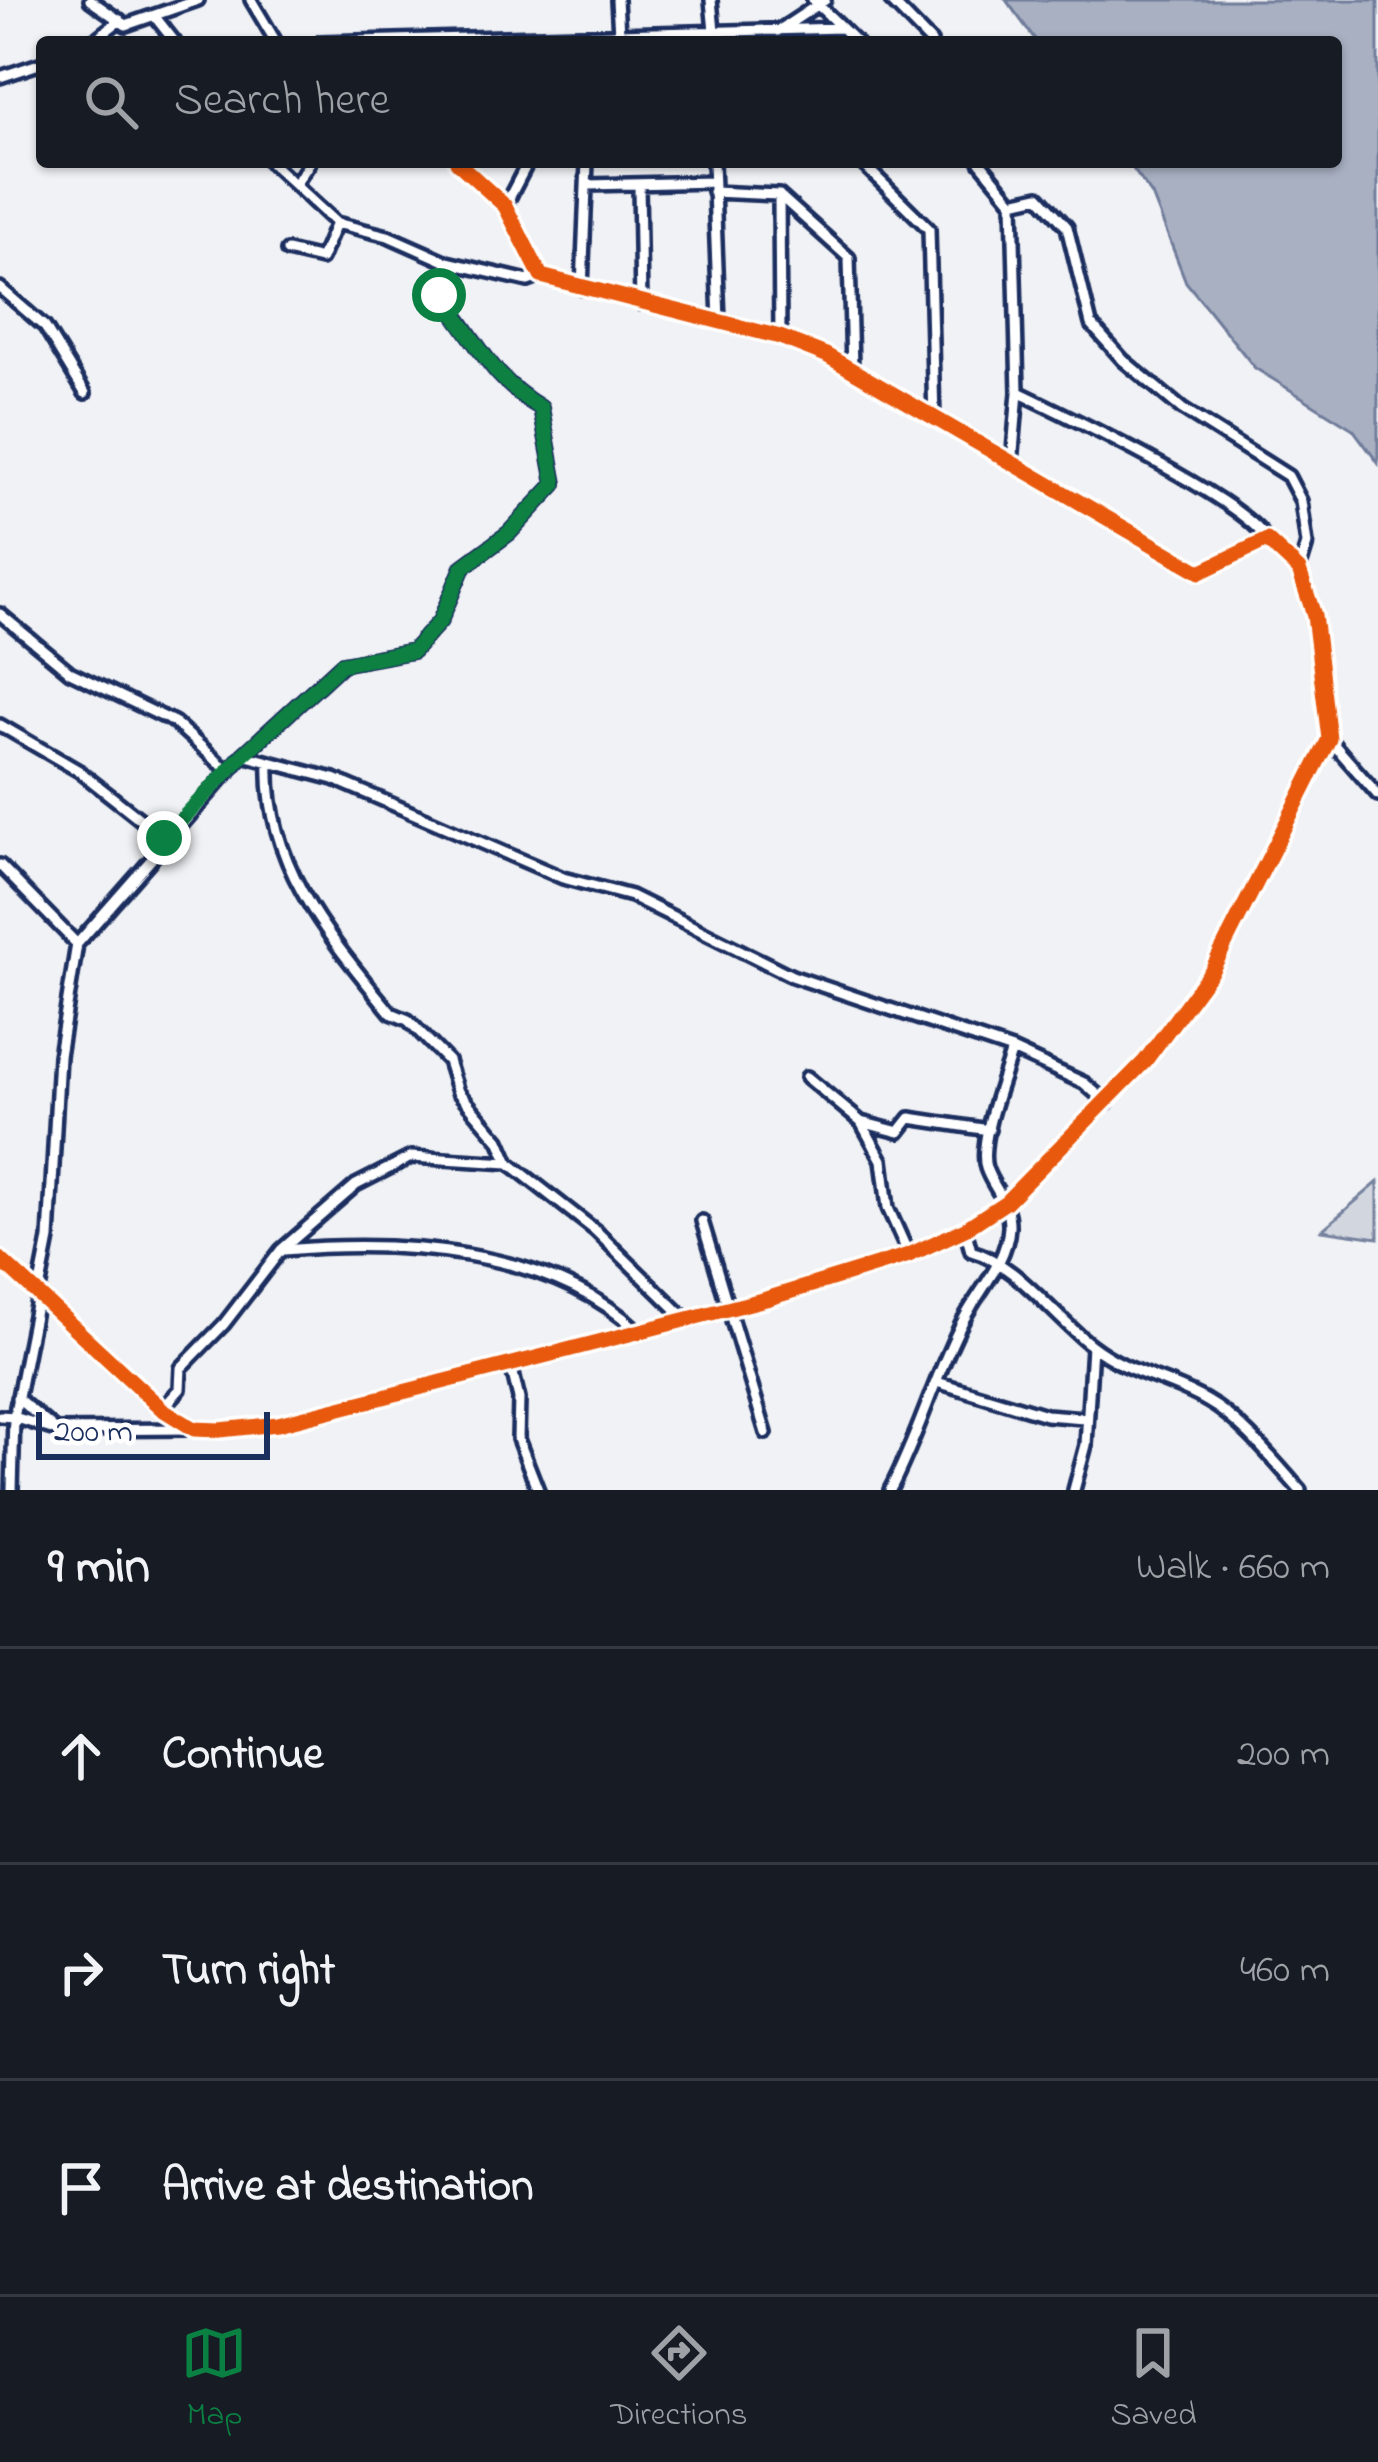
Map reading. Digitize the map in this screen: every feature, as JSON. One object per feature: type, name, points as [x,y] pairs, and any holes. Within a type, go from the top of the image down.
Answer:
[{"type":"street","points":[[90,0],[127,25],[157,19],[198,0]]},
{"type":"street","points":[[250,0],[272,36]]},
{"type":"street","points":[[617,0],[619,34]]},
{"type":"street","points":[[711,0],[715,36]]},
{"type":"street","points":[[890,0],[926,36]]},
{"type":"street","points":[[773,34],[817,2],[850,36]]},
{"type":"street","points":[[157,19],[170,36]]},
{"type":"street","points":[[100,36],[120,20]]},
{"type":"street","points":[[734,36],[842,28]]},
{"type":"street","points":[[600,36],[683,36]]},
{"type":"street","points":[[0,77],[36,65]]},
{"type":"street","points":[[277,168],[336,223],[388,236],[447,262],[528,281],[541,276],[719,321],[780,337],[852,368],[1200,572],[1267,540]]},
{"type":"street","points":[[295,185],[306,168]]},
{"type":"street","points":[[464,168],[505,206],[541,276]]},
{"type":"street","points":[[505,206],[525,168]]},
{"type":"street","points":[[582,289],[587,168]]},
{"type":"street","points":[[713,168],[719,321]]},
{"type":"street","points":[[867,168],[929,230],[934,419]]},
{"type":"street","points":[[985,168],[1013,202],[1018,392],[1012,463]]},
{"type":"street","points":[[588,185],[713,187],[779,195],[849,258],[852,368]]},
{"type":"street","points":[[639,185],[640,304]]},
{"type":"street","points":[[779,195],[780,337]]},
{"type":"street","points":[[1013,202],[1039,196],[1066,227],[1091,324],[1123,360],[1182,409],[1288,476],[1301,500],[1306,544],[1299,570]]},
{"type":"street","points":[[287,251],[320,259],[336,223]]},
{"type":"street","points":[[12,1490],[14,1417],[39,1293],[57,1160],[59,1056],[77,944],[164,838],[243,755],[342,664],[413,651],[440,621],[463,567],[509,533],[555,484],[541,408],[487,366],[475,338],[439,295],[447,262]]},
{"type":"street","points":[[0,288],[45,327],[85,393]]},
{"type":"street","points":[[0,1416],[55,1430],[278,1424],[728,1307],[909,1255],[965,1229],[1006,1202],[1107,1103],[1212,970],[1329,739],[1314,615],[1299,570],[1259,526],[1018,392]]},
{"type":"street","points":[[0,614],[70,672],[174,722],[229,772]]},
{"type":"street","points":[[0,725],[79,772],[164,838]]},
{"type":"street","points":[[1329,739],[1378,795]]},
{"type":"street","points":[[243,755],[344,783],[563,878],[631,896],[792,976],[1012,1050],[1084,1083],[1107,1103]]},
{"type":"street","points":[[269,762],[272,827],[295,888],[391,1013],[408,1020],[448,1061],[458,1092],[499,1140],[509,1163],[596,1231],[684,1317]]},
{"type":"street","points":[[0,865],[77,944]]},
{"type":"street","points":[[890,1490],[962,1322],[1001,1258],[1009,1229],[1006,1202],[986,1167],[989,1130],[1012,1050]]},
{"type":"street","points":[[807,1077],[861,1122],[882,1160],[888,1208],[909,1255]]},
{"type":"street","points":[[861,1122],[898,1132],[910,1118],[989,1130]]},
{"type":"street","points":[[162,1409],[180,1389],[181,1368],[224,1324],[281,1250],[356,1185],[399,1161],[509,1163]]},
{"type":"street","points":[[702,1221],[766,1433]]},
{"type":"street","points":[[965,1229],[970,1250],[1001,1258],[1038,1301],[1092,1346],[1130,1372],[1208,1401],[1300,1490]]},
{"type":"street","points":[[281,1250],[338,1245],[405,1250],[537,1273],[574,1284],[610,1305],[637,1330]]},
{"type":"street","points":[[0,1259],[162,1409],[194,1429]]},
{"type":"street","points":[[1074,1490],[1086,1445],[1084,1418],[1092,1346]]},
{"type":"street","points":[[512,1365],[519,1399],[518,1438],[538,1490]]},
{"type":"street","points":[[940,1382],[1046,1415],[1084,1418]]},
{"type":"street","points":[[17,1398],[55,1430]]},
{"type":"shaded area","points":[[1378,1182],[1378,1238],[1322,1230]]},
{"type":"water","points":[[1006,0],[1378,0],[1378,463],[1353,429],[1255,368],[1186,282],[1152,195],[1132,168],[1342,168],[1342,36],[1033,36]]},
{"type":"cycle path","points":[[0,1259],[162,1409],[194,1429],[220,1430],[278,1424],[766,1299],[909,1255],[965,1229],[1006,1202],[1145,1061],[1212,970],[1329,739],[1314,615],[1299,570],[1267,540],[1200,572],[826,355],[780,337],[541,276],[505,206],[464,168]]},
{"type":"route","points":[[164,838],[243,755],[342,664],[413,651],[440,621],[463,567],[509,533],[555,484],[541,408],[487,366],[475,338],[439,295]]}]
